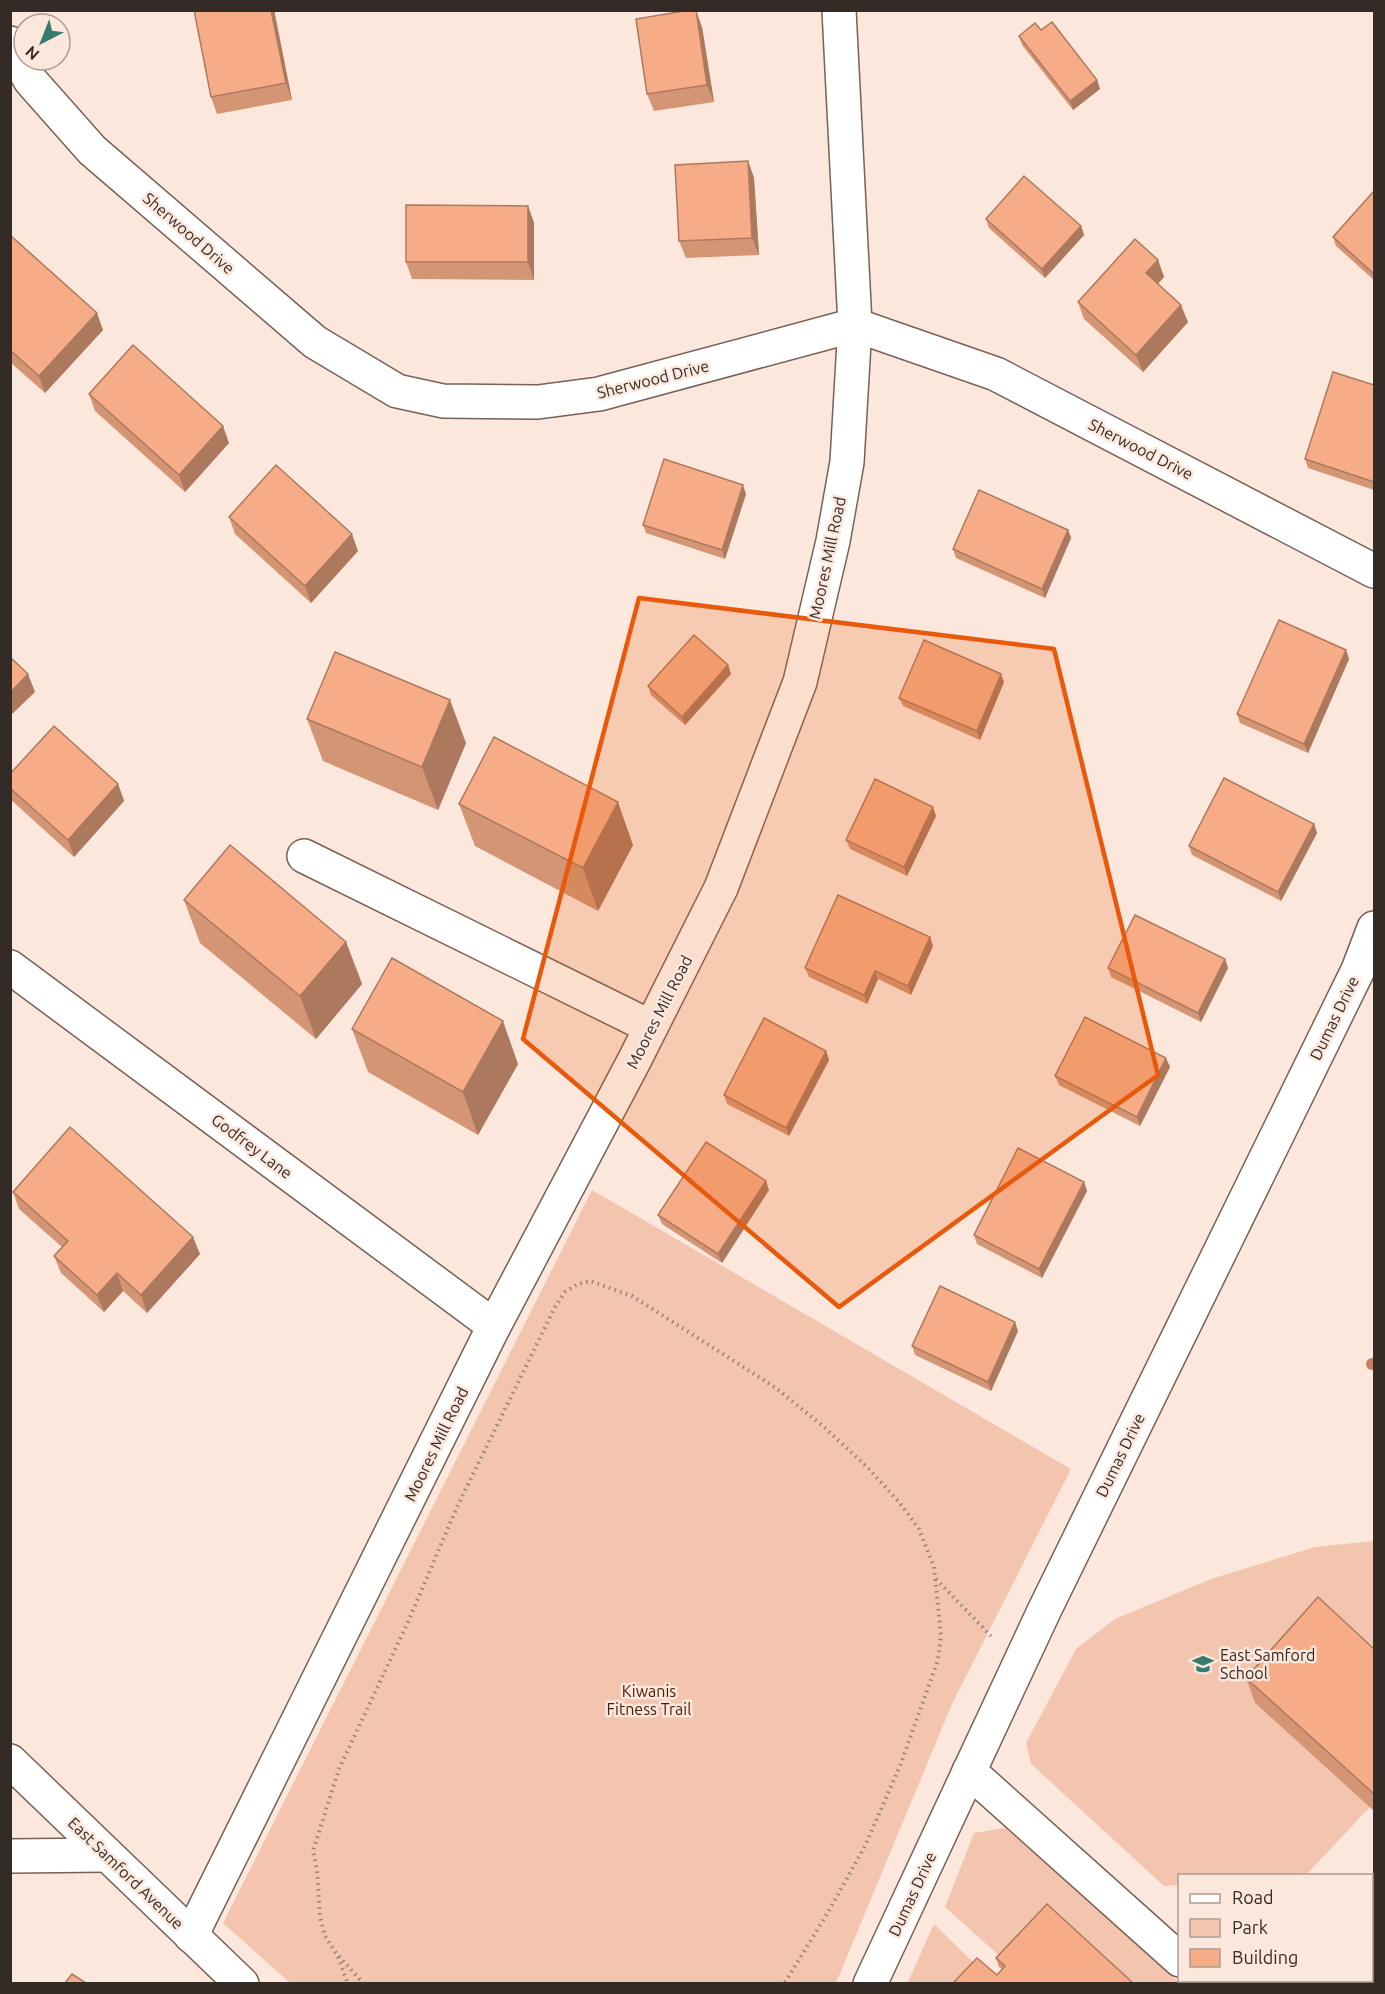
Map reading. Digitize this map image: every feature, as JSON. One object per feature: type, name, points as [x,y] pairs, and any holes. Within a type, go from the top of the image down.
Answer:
[{"type":"street","name":"Moores Mill Road","points":[[191,1936],[494,1326],[651,1027],[721,888],[800,682],[833,541],[847,462],[855,325],[839,10]]},
{"type":"street","name":"Sherwood Drive","points":[[10,43],[30,80],[92,150],[315,342],[397,391],[444,401],[538,402],[599,394],[855,325],[996,374],[1374,571]]},
{"type":"street","points":[[304,856],[651,1027]]},
{"type":"street","name":"Dumas Drive","points":[[870,1983],[1018,1665],[1358,970],[1374,928]]},
{"type":"street","name":"Godfrey Lane","points":[[10,967],[494,1326]]},
{"type":"street","name":"East Samford Avenue","points":[[10,1761],[242,1983]]},
{"type":"street","points":[[969,1771],[1178,1959]]},
{"type":"street","points":[[10,1856],[107,1855]]},
{"type":"path","points":[[364,1983],[336,1953],[325,1936],[320,1917],[317,1870],[313,1851],[339,1768],[408,1622],[457,1507],[514,1388],[565,1292],[578,1284],[590,1281],[632,1296],[776,1388],[824,1427],[899,1502],[919,1529],[934,1567],[941,1635],[938,1660],[900,1766],[864,1848],[827,1914],[784,1983]]},
{"type":"path","points":[[935,1578],[1018,1665]]},
{"type":"path","points":[[336,1953],[348,1983]]},
{"type":"highlighted area","points":[[639,598],[1054,649],[1158,1075],[839,1307],[523,1039]]},
{"type":"green space","name":"Kiwanis Fitness Trail","points":[[592,1190],[1071,1469],[952,1704],[836,1983],[290,1983],[223,1923]]},
{"type":"green space","points":[[1374,1541],[1374,1665],[1255,1703],[1370,1807],[1307,1874],[1178,1874],[1178,1885],[1164,1886],[1031,1764],[1026,1743],[1076,1649],[1115,1619],[1211,1579],[1315,1547]]},
{"type":"green space","points":[[1005,1828],[1021,1839],[1180,1983],[1126,1983],[1005,1961],[945,1907],[974,1833]]},
{"type":"green space","points":[[934,1924],[979,1968],[965,1983],[907,1984]]},
{"type":"building","points":[[194,10],[271,10],[286,83],[211,97]]},
{"type":"building","points":[[696,10],[707,85],[647,94],[636,19]]},
{"type":"building","points":[[1052,22],[1097,80],[1070,101],[1019,36],[1035,23],[1041,30]]},
{"type":"building","points":[[748,161],[752,238],[679,241],[675,165]]},
{"type":"building","points":[[1024,176],[1081,226],[1042,269],[986,219]]},
{"type":"building","points":[[1374,191],[1374,274],[1333,237]]},
{"type":"building","points":[[406,205],[528,206],[528,262],[406,262]]},
{"type":"building","points":[[10,235],[97,313],[39,376],[10,350]]},
{"type":"building","points":[[1135,239],[1158,260],[1146,273],[1181,305],[1136,355],[1078,302]]},
{"type":"building","points":[[133,345],[223,426],[179,475],[89,394]]},
{"type":"building","points":[[1333,372],[1374,385],[1374,482],[1305,459]]},
{"type":"building","points":[[664,459],[743,485],[722,550],[643,525]]},
{"type":"building","points":[[276,465],[352,534],[305,586],[229,517]]},
{"type":"building","points":[[979,490],[1068,530],[1042,589],[953,549]]},
{"type":"building","points":[[1279,620],[1346,650],[1304,744],[1237,714]]},
{"type":"building","points":[[694,635],[728,665],[682,717],[648,686]]},
{"type":"building","points":[[924,640],[1001,674],[977,731],[899,698]]},
{"type":"building","points":[[335,652],[450,700],[422,767],[307,719]]},
{"type":"building","points":[[10,657],[28,674],[10,693]]},
{"type":"building","points":[[54,726],[118,784],[68,840],[10,788],[10,774]]},
{"type":"building","points":[[494,737],[618,802],[583,868],[459,804]]},
{"type":"building","points":[[1224,778],[1314,824],[1278,892],[1189,846]]},
{"type":"building","points":[[875,779],[933,807],[904,867],[846,840]]},
{"type":"building","points":[[230,845],[346,942],[300,996],[184,900]]},
{"type":"building","points":[[838,895],[930,937],[908,986],[875,971],[864,995],[805,968]]},
{"type":"building","points":[[1135,915],[1225,959],[1198,1013],[1108,968]]},
{"type":"building","points":[[392,958],[503,1021],[463,1092],[352,1029]]},
{"type":"building","points":[[1085,1017],[1166,1058],[1137,1117],[1055,1076]]},
{"type":"building","points":[[764,1018],[826,1051],[786,1128],[724,1095]]},
{"type":"building","points":[[70,1127],[193,1237],[141,1295],[117,1273],[97,1295],[54,1256],[68,1241],[13,1192]]},
{"type":"building","points":[[706,1142],[766,1181],[718,1254],[658,1215]]},
{"type":"building","points":[[1018,1148],[1084,1182],[1039,1269],[974,1235]]},
{"type":"building","points":[[940,1286],[1015,1322],[988,1382],[912,1346]]},
{"type":"building","points":[[1318,1597],[1374,1649],[1374,1794],[1246,1678]]},
{"type":"building","points":[[1047,1904],[1133,1983],[953,1983],[977,1958],[997,1975],[1005,1966],[996,1958]]},
{"type":"building","points":[[1374,1922],[1374,1981],[1373,1980]]},
{"type":"building","points":[[72,1974],[86,1983],[65,1983]]},
{"type":"place","name":"East Samford School","points":[[1203,1664]]}]
